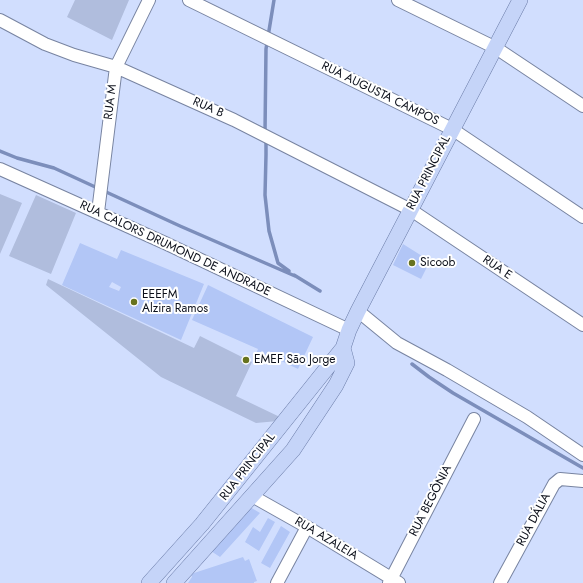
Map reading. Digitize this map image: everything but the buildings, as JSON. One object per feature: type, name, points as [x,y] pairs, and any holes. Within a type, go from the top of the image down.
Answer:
[{"type":"main road","name":"RUA PRINCIPAL","points":[[149,583],[202,524],[343,348],[354,321],[410,210],[520,0]]},
{"type":"main road","name":"RUA PRINCIPAL","points":[[174,583],[293,450],[336,385],[346,363],[343,348]]},
{"type":"street","name":"RUA M","points":[[98,212],[116,67],[149,0]]},
{"type":"street","name":"RUA AUGUSTA CAMPOS","points":[[189,0],[452,129],[583,216]]},
{"type":"street","points":[[398,0],[496,48],[583,106]]},
{"type":"street","name":"RUA B","points":[[0,20],[46,44],[74,55],[116,67],[234,120],[410,210]]},
{"type":"street","name":"RUA CALORS DRUMOND DE ANDRADE","points":[[0,169],[354,321],[446,370],[527,417],[583,455]]},
{"type":"street","name":"RUA E","points":[[410,210],[583,325]]},
{"type":"street","name":"RUA BEGÔNIA","points":[[393,582],[474,419]]},
{"type":"street","name":"RUA DÁLIA","points":[[500,583],[554,484],[560,479],[583,481]]},
{"type":"street","name":"RUA AZALEIA","points":[[252,496],[269,512],[307,527],[393,582]]},
{"type":"street","points":[[277,583],[307,527]]},
{"type":"shaded area","points":[[75,0],[129,0],[112,40],[67,17]]},
{"type":"shaded area","points":[[0,194],[22,203],[0,254]]},
{"type":"shaded area","points":[[36,195],[76,213],[51,274],[9,256]]},
{"type":"shaded area","points":[[48,279],[194,348],[200,336],[252,362],[236,396],[282,418],[278,421],[256,423],[161,377],[46,285]]},
{"type":"waterway","points":[[265,132],[266,49],[274,0]]},
{"type":"waterway","points":[[266,138],[265,195],[269,231],[278,263],[289,271]]},
{"type":"waterway","points":[[0,151],[17,158],[54,168],[180,226],[295,276]]},
{"type":"waterway","points":[[294,275],[320,291]]},
{"type":"waterway","points":[[412,364],[453,393],[583,468]]},
{"type":"place","name":"Sicoob","points":[[412,263]]},
{"type":"place","name":"EEEFM Alzira Ramos","points":[[134,302]]},
{"type":"place","name":"EMEF São Jorge","points":[[246,360]]}]
